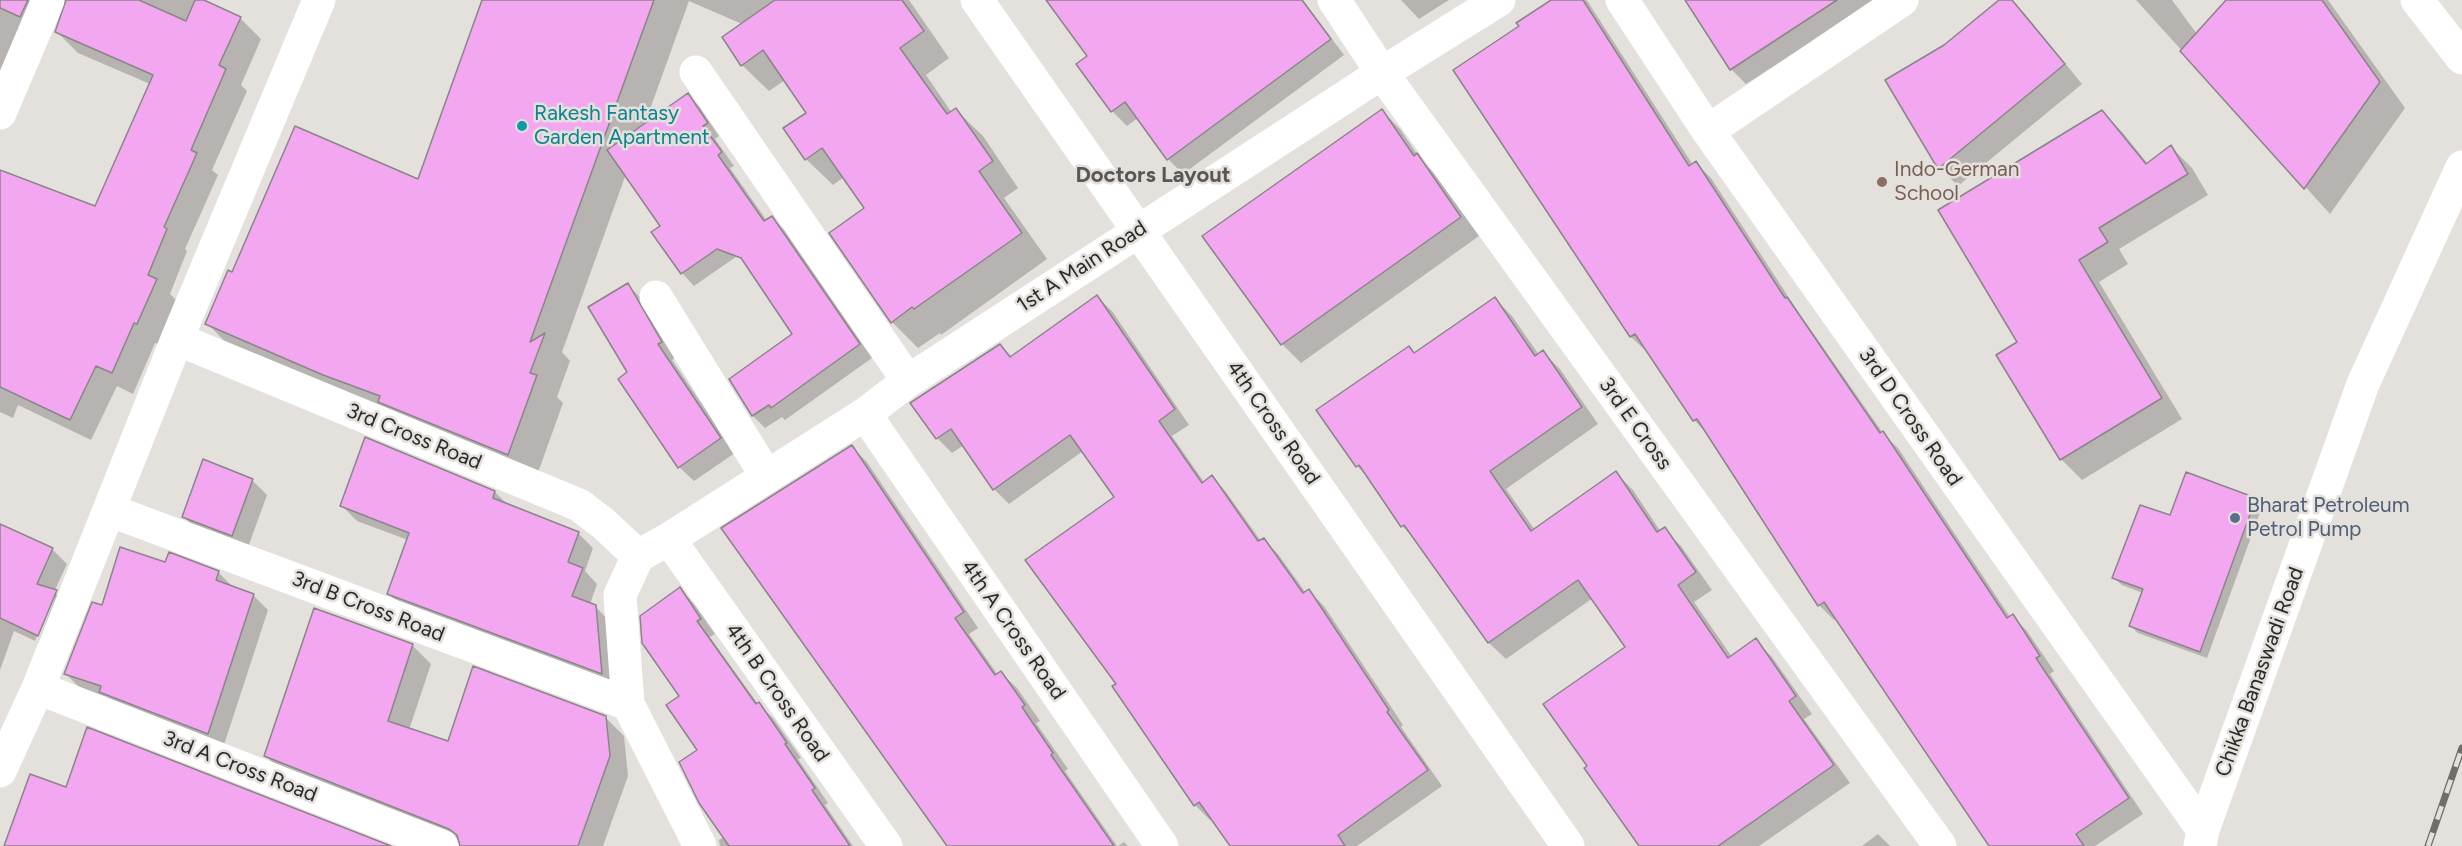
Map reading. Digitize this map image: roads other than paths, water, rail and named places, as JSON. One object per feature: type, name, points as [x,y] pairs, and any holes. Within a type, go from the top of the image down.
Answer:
[{"type":"street","points":[[0,113],[48,0]]},
{"type":"street","points":[[0,771],[38,688],[177,339],[319,0]]},
{"type":"street","name":"4th Cross Road","points":[[977,0],[1568,846]]},
{"type":"street","name":"3rd E Cross","points":[[1334,0],[1382,73],[1940,846]]},
{"type":"street","name":"1st A Main Road","points":[[638,556],[669,539],[865,414],[908,381],[1382,73],[1499,0]]},
{"type":"street","name":"3rd D Cross Road","points":[[1622,0],[1708,131],[2202,838]]},
{"type":"street","points":[[1708,131],[1902,0]]},
{"type":"street","points":[[2417,0],[2462,58]]},
{"type":"street","points":[[696,72],[908,381]]},
{"type":"street","name":"Chikka Banaswadi Road","points":[[2202,838],[2363,384],[2462,166]]},
{"type":"street","points":[[656,297],[767,477]]},
{"type":"street","name":"3rd Cross Road","points":[[177,339],[579,505],[604,524],[638,556]]},
{"type":"street","name":"4th A Cross Road","points":[[865,414],[1162,846]]},
{"type":"street","name":"3rd B Cross Road","points":[[109,510],[628,704]]},
{"type":"street","name":"4th B Cross Road","points":[[669,539],[886,846]]},
{"type":"street","points":[[638,556],[620,595],[628,704],[700,846]]},
{"type":"street","name":"3rd A Cross Road","points":[[38,688],[442,846]]},
{"type":"railway","points":[[2428,846],[2462,748]]},
{"type":"place","name":"Rakesh Fantasy Garden Apartment","points":[[522,126]]},
{"type":"place","name":"Indo-German School","points":[[1882,182]]},
{"type":"place","name":"Bharat Petroleum Petrol Pump","points":[[2235,518]]},
{"type":"district","name":"Doctors Layout","points":[[1153,176]]}]
